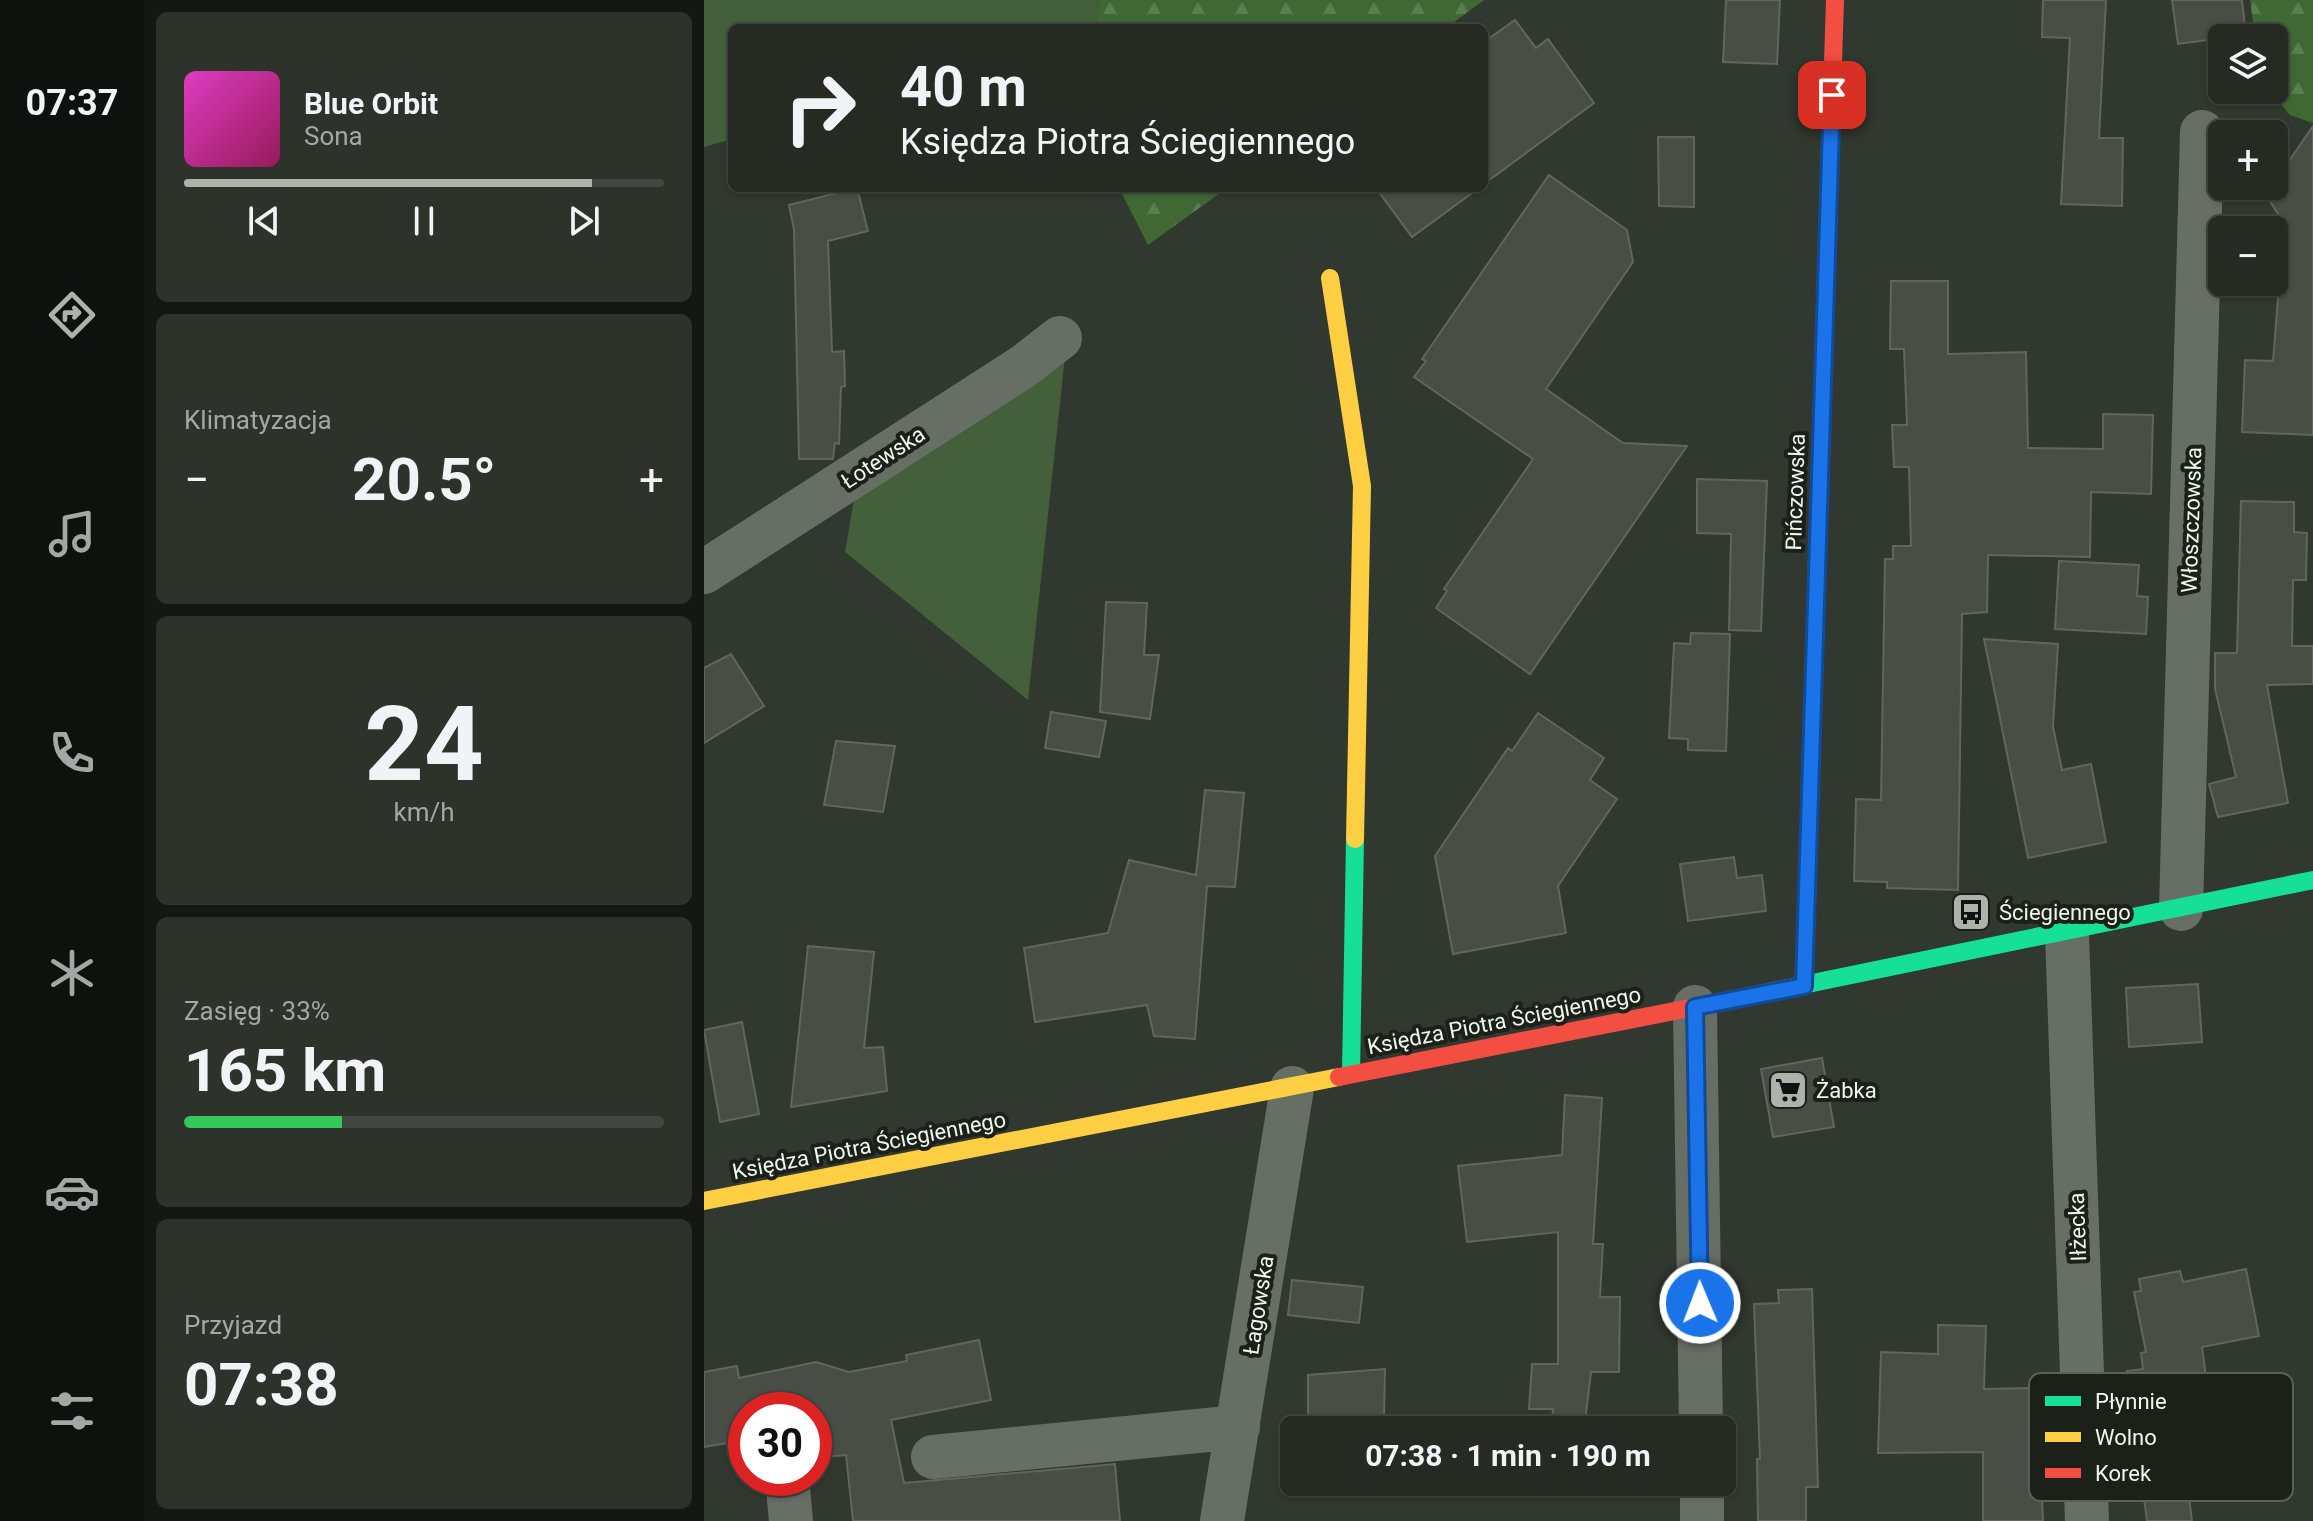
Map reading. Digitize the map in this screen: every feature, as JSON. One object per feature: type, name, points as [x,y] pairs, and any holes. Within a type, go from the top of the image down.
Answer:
[{"type":"street","name":"Pińczowska","points":[[1804,986],[1835,0]]},
{"type":"street","name":"Włoszczowska","points":[[2181,909],[2202,132]]},
{"type":"street","points":[[1330,278],[1362,486],[1351,1074]]},
{"type":"street","name":"Łotewska","points":[[704,572],[1024,366],[1060,338]]},
{"type":"street","name":"Księdza Piotra Ściegiennego","points":[[704,1201],[1804,986],[2313,880]]},
{"type":"street","name":"Iłżecka","points":[[2067,933],[2082,1373]]},
{"type":"street","points":[[1695,1007],[1701,1416]]},
{"type":"street","name":"Łagowska","points":[[1222,1521],[1292,1088]]},
{"type":"street","points":[[933,1457],[1238,1427]]},
{"type":"street","points":[[789,1496],[791,1521]]},
{"type":"street","points":[[1702,1496],[1702,1521]]},
{"type":"street","name":"Iłżecka","points":[[2086,1501],[2087,1521]]},
{"type":"green space","points":[[704,0],[1099,0],[1096,24],[728,24],[728,140],[704,147]]},
{"type":"green space","points":[[1099,0],[1484,0],[1451,24],[1096,24]]},
{"type":"green space","points":[[2250,0],[2313,0],[2313,123],[2290,115],[2281,104],[2288,104],[2288,24],[2253,24]]},
{"type":"green space","points":[[1121,192],[1221,192],[1148,245]]},
{"type":"green space","points":[[1066,347],[1028,700],[845,552],[856,488]]},
{"type":"building","points":[[1726,0],[1780,0],[1777,64],[1723,62]]},
{"type":"building","points":[[2043,0],[2106,0],[2099,138],[2123,138],[2122,206],[2061,204],[2070,38],[2042,37]]},
{"type":"building","points":[[2172,0],[2242,0],[2245,24],[2208,24],[2208,40],[2178,44]]},
{"type":"building","points":[[1515,20],[1536,48],[1548,39],[1594,103],[1488,181],[1488,39]]},
{"type":"building","points":[[2313,126],[2313,435],[2242,432],[2245,360],[2273,361],[2278,296],[2288,296],[2288,216],[2279,216],[2271,203],[2271,200],[2288,200],[2288,163]]},
{"type":"building","points":[[1658,137],[1694,137],[1694,207],[1659,206]]},
{"type":"building","points":[[1549,175],[1627,230],[1633,262],[1546,389],[1623,443],[1687,446],[1530,674],[1436,608],[1447,591],[1444,589],[1533,459],[1414,377],[1426,361],[1422,359]]},
{"type":"building","points":[[841,192],[858,192],[868,231],[828,241],[832,352],[844,351],[845,386],[841,387],[839,444],[835,443],[833,459],[799,459],[794,229],[789,205]]},
{"type":"building","points":[[1379,192],[1474,192],[1412,237]]},
{"type":"building","points":[[1891,281],[1948,281],[1948,354],[2026,352],[2028,448],[2103,449],[2103,414],[2153,415],[2151,494],[2091,492],[2090,557],[1988,555],[1987,612],[1962,614],[1958,890],[1887,888],[1887,882],[1854,881],[1856,799],[1881,800],[1885,559],[1893,559],[1893,546],[1911,546],[1909,467],[1894,467],[1892,425],[1907,425],[1904,349],[1890,349]]},
{"type":"building","points":[[1697,479],[1767,481],[1761,631],[1729,630],[1731,534],[1697,533]]},
{"type":"building","points":[[2241,501],[2294,502],[2294,532],[2307,533],[2306,580],[2293,580],[2292,646],[2313,646],[2313,684],[2267,685],[2288,803],[2218,817],[2209,784],[2236,777],[2215,689],[2215,653],[2237,653]]},
{"type":"building","points":[[2059,561],[2139,565],[2137,596],[2148,597],[2146,634],[2055,629]]},
{"type":"building","points":[[1106,602],[1147,603],[1144,655],[1159,655],[1150,719],[1100,712]]},
{"type":"building","points":[[1691,633],[1730,634],[1726,751],[1688,750],[1688,739],[1669,738],[1674,643],[1690,644]]},
{"type":"building","points":[[1984,639],[2058,644],[2053,727],[2062,770],[2091,764],[2106,842],[2028,858]]},
{"type":"building","points":[[731,654],[764,706],[704,743],[704,668]]},
{"type":"building","points":[[1051,712],[1106,721],[1099,757],[1045,748]]},
{"type":"building","points":[[1538,713],[1604,758],[1590,780],[1617,799],[1558,886],[1566,933],[1453,954],[1435,856],[1508,748],[1512,751]]},
{"type":"building","points":[[836,741],[895,746],[883,812],[824,805]]},
{"type":"building","points":[[1205,790],[1244,793],[1235,887],[1207,886],[1195,1039],[1154,1036],[1147,1005],[1035,1022],[1024,948],[1108,933],[1129,860],[1196,875]]},
{"type":"building","points":[[1734,857],[1737,878],[1762,875],[1766,911],[1688,921],[1680,864]]},
{"type":"building","points":[[808,946],[874,952],[864,1048],[883,1047],[887,1091],[791,1107]]},
{"type":"building","points":[[2198,984],[2202,1042],[2129,1047],[2126,988]]},
{"type":"building","points":[[742,1022],[759,1114],[720,1122],[704,1030]]},
{"type":"building","points":[[1822,1058],[1834,1127],[1773,1137],[1761,1069]]},
{"type":"building","points":[[1565,1095],[1602,1098],[1593,1244],[1603,1244],[1600,1297],[1620,1297],[1619,1372],[1591,1372],[1586,1416],[1552,1416],[1553,1409],[1529,1409],[1532,1364],[1558,1364],[1558,1232],[1467,1242],[1458,1166],[1562,1155]]},
{"type":"building","points":[[2246,1269],[2259,1336],[2202,1347],[2205,1373],[2127,1373],[2143,1369],[2141,1353],[2146,1352],[2134,1292],[2141,1291],[2139,1279],[2180,1271],[2183,1282]]},
{"type":"building","points":[[1292,1280],[1363,1287],[1359,1323],[1288,1315]]},
{"type":"building","points":[[1812,1289],[1818,1487],[1806,1487],[1806,1521],[1758,1521],[1757,1459],[1760,1459],[1754,1304],[1779,1303],[1778,1290]]},
{"type":"building","points":[[1938,1325],[1986,1326],[1984,1389],[2029,1388],[2029,1501],[2042,1501],[2043,1521],[1983,1521],[1983,1452],[1878,1453],[1881,1352],[1938,1354]]},
{"type":"building","points":[[979,1340],[991,1400],[891,1420],[904,1483],[1115,1464],[1120,1521],[853,1521],[846,1455],[832,1456],[832,1392],[728,1392],[728,1443],[704,1447],[704,1372],[737,1366],[739,1378],[816,1362],[849,1372],[907,1361],[906,1355]]},
{"type":"building","points":[[1385,1369],[1384,1416],[1308,1416],[1308,1375]]},
{"type":"building","points":[[2144,1501],[2190,1501],[2192,1521],[2147,1521]]},
{"type":"traffic: fast","points":[[1804,986],[1819,494]]},
{"type":"traffic: fast","points":[[1351,1074],[1355,839]]},
{"type":"traffic: fast","points":[[1720,1002],[2313,880]]},
{"type":"traffic: slow","points":[[1330,278],[1362,486],[1355,839]]},
{"type":"traffic: slow","points":[[704,1201],[1339,1077]]},
{"type":"traffic: jam","points":[[1819,494],[1835,0]]},
{"type":"traffic: jam","points":[[1339,1077],[1720,1002]]},
{"type":"place","name":"Ściegiennego","points":[[1971,912]]},
{"type":"place","name":"Żabka","points":[[1788,1090]]},
{"type":"route","points":[[1700,1303],[1695,1007],[1804,986],[1832,95]]}]
